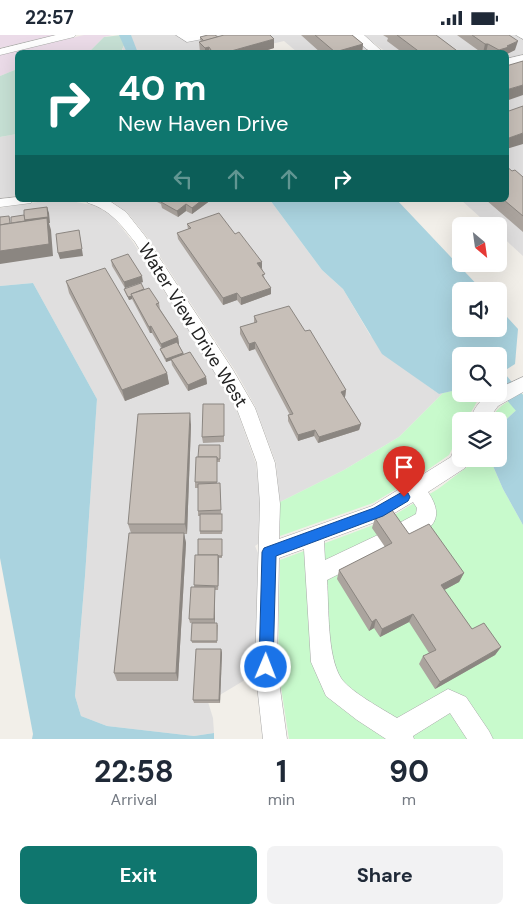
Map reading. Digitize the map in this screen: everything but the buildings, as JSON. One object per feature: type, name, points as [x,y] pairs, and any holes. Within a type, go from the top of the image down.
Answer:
[{"type":"street","points":[[19,35],[24,46]]},
{"type":"street","points":[[0,51],[70,35]]},
{"type":"street","points":[[182,35],[187,39],[209,35]]},
{"type":"street","points":[[357,35],[375,50]]},
{"type":"street","points":[[509,62],[523,58]]},
{"type":"street","points":[[0,203],[15,201]]},
{"type":"street","name":"Water View Drive West","points":[[101,202],[120,215],[140,239],[227,375],[246,408],[266,463],[270,504],[266,667],[275,739]]},
{"type":"street","points":[[482,412],[486,404],[498,395],[523,384]]},
{"type":"street","points":[[269,552],[379,512],[452,466]]},
{"type":"street","points":[[316,575],[426,519],[427,507],[416,490]]},
{"type":"street","points":[[313,536],[322,662],[334,688],[399,735],[448,701],[458,705],[481,739]]},
{"type":"shaded area","points":[[0,35],[56,35],[0,48]]},
{"type":"shaded area","points":[[84,35],[112,35],[104,37],[91,50],[21,50]]},
{"type":"shaded area","points":[[122,35],[350,35],[369,50],[295,50],[284,41],[246,50],[122,50],[125,43]]},
{"type":"shaded area","points":[[363,35],[423,35],[444,50],[383,50]]},
{"type":"shaded area","points":[[436,35],[515,35],[523,40],[523,54],[509,58],[509,50],[457,50]]},
{"type":"shaded area","points":[[15,51],[15,70],[0,76],[0,55]]},
{"type":"shaded area","points":[[523,62],[523,256],[508,242],[508,217],[480,217],[463,202],[509,202],[509,66]]},
{"type":"shaded area","points":[[15,134],[15,196],[0,198],[0,137]]},
{"type":"shaded area","points":[[38,202],[76,202],[97,206],[114,218],[133,242],[219,378],[237,411],[256,464],[260,503],[258,544],[255,546],[258,553],[255,674],[208,702],[213,718],[214,733],[194,736],[107,726],[81,716],[75,696],[97,399],[33,283],[0,286],[0,208]]},
{"type":"shaded area","points":[[112,202],[271,202],[322,270],[343,289],[370,335],[414,376],[439,394],[443,393],[399,437],[344,470],[280,502],[276,463],[255,406],[236,372],[147,237],[127,212]]},
{"type":"green space","points":[[122,35],[125,43],[122,50],[91,50],[104,37]]},
{"type":"green space","points":[[15,70],[15,134],[0,137],[0,76]]},
{"type":"green space","points":[[452,391],[452,402],[477,402],[471,412],[452,412],[452,449],[449,455],[373,503],[280,536],[280,502],[344,470],[399,437],[443,393]]},
{"type":"green space","points":[[523,394],[523,404],[507,419],[507,412],[496,412],[508,402]]},
{"type":"green space","points":[[467,467],[493,467],[523,525],[523,739],[289,739],[278,668],[280,560],[384,521],[438,489]]},
{"type":"water","points":[[271,202],[399,202],[452,258],[452,273],[466,273],[474,282],[452,282],[452,337],[507,337],[507,317],[518,329],[515,364],[507,369],[507,347],[452,347],[452,391],[439,394],[382,354],[343,289],[322,270]]},
{"type":"water","points":[[33,283],[97,399],[75,696],[81,716],[107,726],[194,736],[214,733],[214,739],[32,739],[33,734],[0,558],[0,286]]},
{"type":"water","points":[[523,404],[523,525],[493,467],[507,467],[507,419]]},
{"type":"waterway","points":[[125,35],[132,50]]},
{"type":"waterway","points":[[507,388],[523,407]]},
{"type":"route","points":[[266,667],[269,552],[379,512],[404,497]]}]
